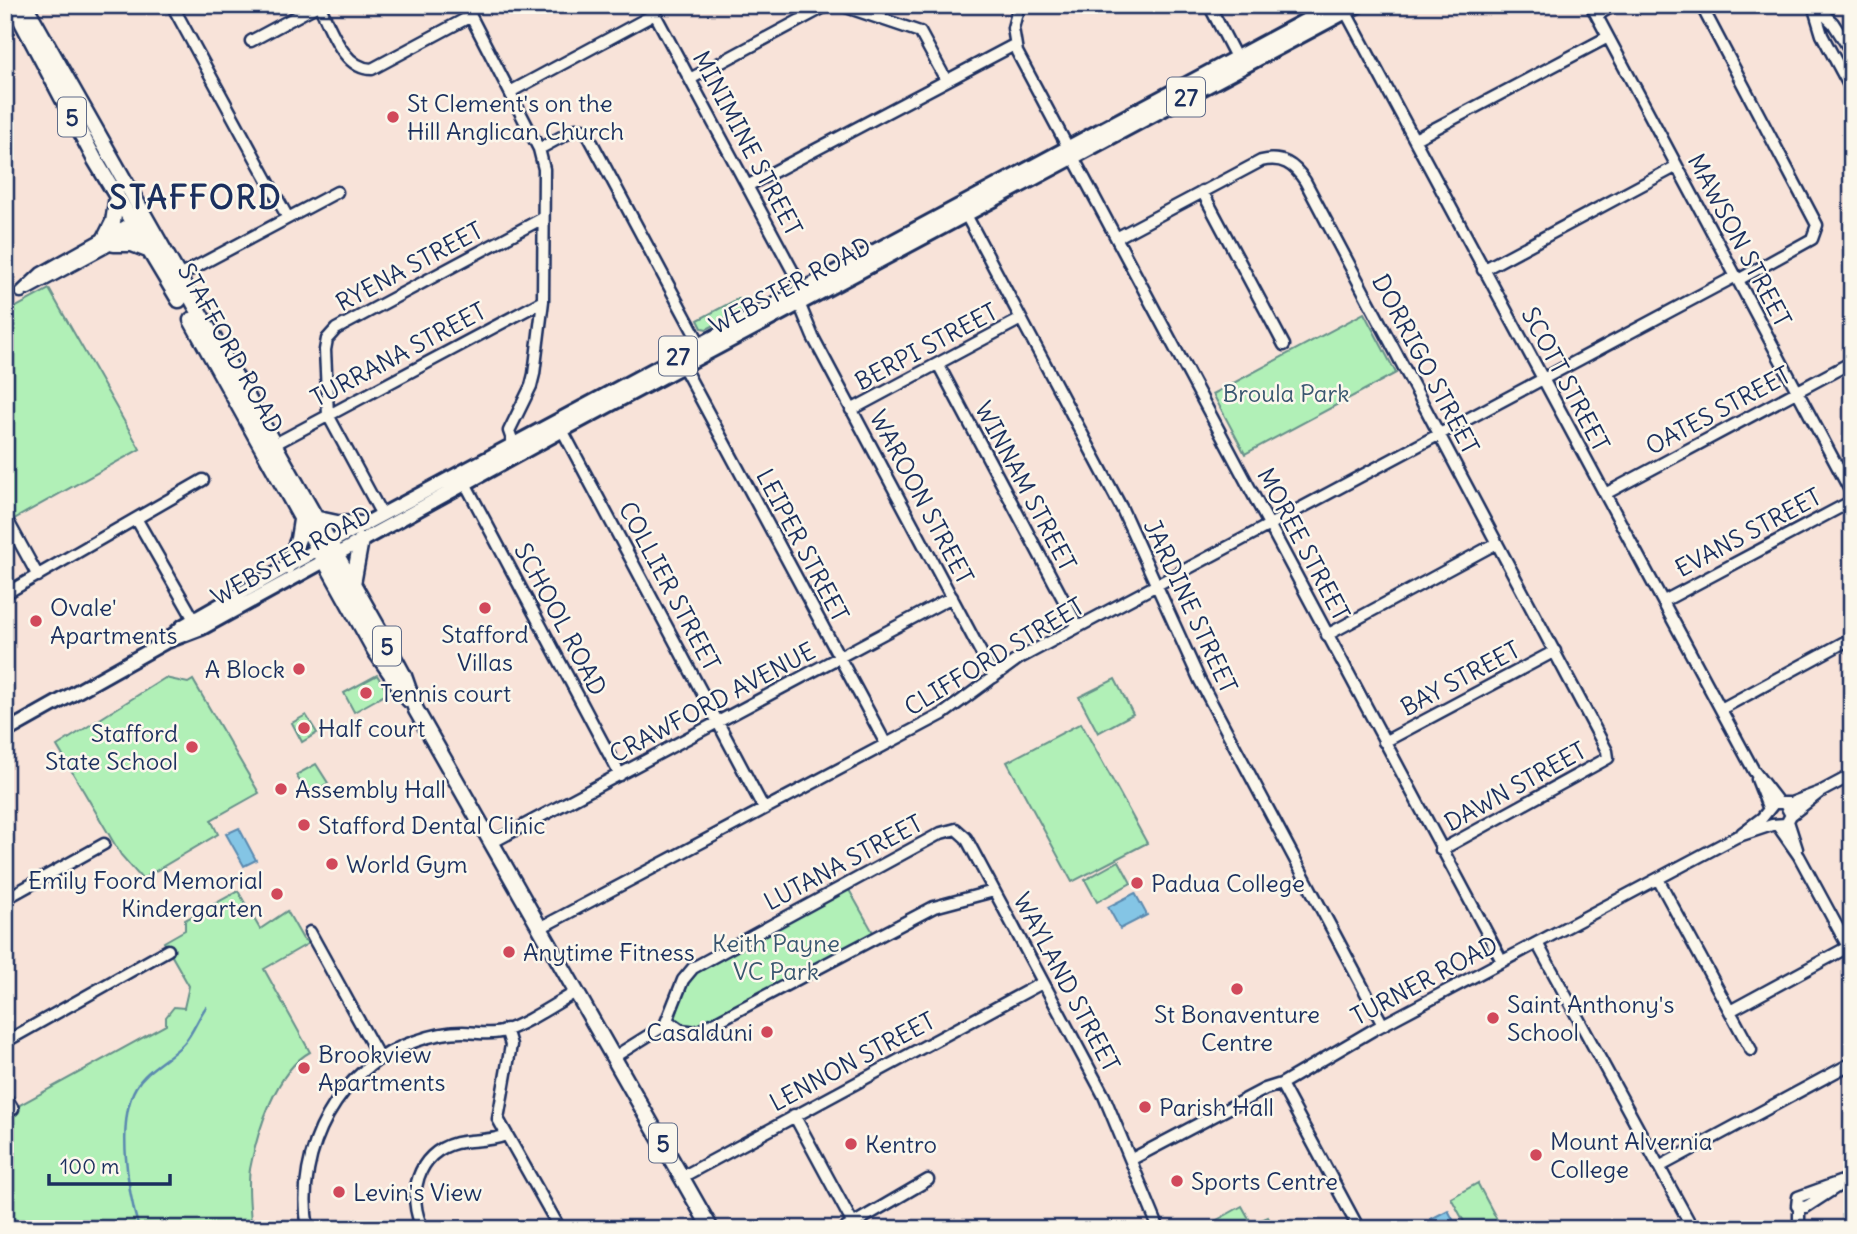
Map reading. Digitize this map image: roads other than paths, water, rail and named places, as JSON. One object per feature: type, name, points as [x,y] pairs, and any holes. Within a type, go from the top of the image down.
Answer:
[{"type":"highway","name":"STAFFORD ROAD","points":[[13,5],[117,196],[140,223],[177,277],[273,445],[307,519]]},
{"type":"highway","name":"STAFFORD ROAD","points":[[25,5],[140,223],[150,251],[327,552],[394,683],[416,710],[711,1229]]},
{"type":"highway","points":[[117,196],[109,241],[132,244],[150,251]]},
{"type":"highway","points":[[287,567],[307,519],[363,524]]},
{"type":"highway","points":[[353,584],[361,540]]},
{"type":"highway","name":"STAFFORD ROAD","points":[[327,552],[353,584],[404,676],[416,710]]},
{"type":"main road","name":"WEBSTER ROAD","points":[[1239,62],[1334,5]]},
{"type":"main road","name":"WEBSTER ROAD","points":[[5,732],[327,552],[363,524],[515,449],[700,344],[800,296],[1239,62],[1344,9],[1359,5]]},
{"type":"main road","name":"WEBSTER ROAD","points":[[560,425],[683,366],[786,310],[800,296]]},
{"type":"main road","name":"WEBSTER ROAD","points":[[197,624],[287,567],[361,540],[465,484],[515,449]]},
{"type":"street","points":[[172,5],[288,218]]},
{"type":"street","points":[[251,41],[319,5],[349,61],[361,69],[372,69],[471,16]]},
{"type":"street","points":[[465,5],[539,149],[544,169],[544,301],[531,386],[509,431],[515,449]]},
{"type":"street","points":[[690,79],[828,5]]},
{"type":"street","points":[[840,5],[920,32],[946,80]]},
{"type":"street","points":[[747,187],[1014,45],[1013,28],[1019,5]]},
{"type":"street","points":[[1209,5],[1239,62]]},
{"type":"street","points":[[1594,10],[1615,5]]},
{"type":"street","name":"CLIFFORD STREET","points":[[540,928],[957,706],[1018,659],[1820,234],[1701,5]]},
{"type":"street","points":[[1814,5],[1833,23],[1852,53]]},
{"type":"street","points":[[1814,5],[1822,35],[1852,91]]},
{"type":"street","name":"SCOTT STREET","points":[[1344,9],[1774,807]]},
{"type":"street","points":[[510,92],[652,10]]},
{"type":"street","name":"MINIMINE STREET","points":[[652,10],[797,279],[800,296]]},
{"type":"street","name":"MAWSON STREET","points":[[1594,10],[1852,494]]},
{"type":"street","points":[[1415,139],[1608,37]]},
{"type":"street","name":"MOREE STREET","points":[[1014,45],[1502,961]]},
{"type":"street","points":[[539,149],[576,129],[583,129],[588,135],[700,344]]},
{"type":"street","name":"DORRIGO STREET","points":[[1118,237],[1261,161],[1278,159],[1293,166],[1310,190],[1555,650],[1607,751],[1608,758]]},
{"type":"street","points":[[1483,270],[1677,166]]},
{"type":"street","points":[[1202,191],[1284,345]]},
{"type":"street","points":[[177,277],[337,192]]},
{"type":"street","name":"JARDINE STREET","points":[[963,209],[1122,509],[1195,671],[1383,1025]]},
{"type":"street","name":"RYENA STREET","points":[[328,415],[325,350],[327,339],[336,329],[543,218]]},
{"type":"street","points":[[109,241],[41,273],[21,292],[45,283],[140,223]]},
{"type":"street","name":"WAROON STREET","points":[[800,296],[813,337]]},
{"type":"street","name":"TURRANA STREET","points":[[273,445],[544,301]]},
{"type":"street","name":"WAROON STREET","points":[[786,310],[797,316],[813,337],[994,677]]},
{"type":"street","name":"BERPI STREET","points":[[851,410],[1021,319]]},
{"type":"street","name":"OATES STREET","points":[[1605,494],[1852,362]]},
{"type":"street","name":"WINNAM STREET","points":[[937,364],[1078,627]]},
{"type":"street","name":"LEIPER STREET","points":[[683,366],[886,744]]},
{"type":"street","points":[[328,415],[382,515]]},
{"type":"street","name":"COLLIER STREET","points":[[560,425],[764,808]]},
{"type":"street","points":[[5,594],[203,480]]},
{"type":"street","name":"SCHOOL ROAD","points":[[465,484],[620,775]]},
{"type":"street","name":"EVANS STREET","points":[[1664,601],[1852,500]]},
{"type":"street","points":[[137,520],[197,624]]},
{"type":"street","points":[[10,525],[38,576]]},
{"type":"street","points":[[1328,635],[1497,543]]},
{"type":"street","name":"CRAWFORD AVENUE","points":[[491,843],[952,597]]},
{"type":"street","points":[[1721,709],[1852,638]]},
{"type":"street","name":"BAY STREET","points":[[1384,743],[1555,650]]},
{"type":"street","name":"DAWN STREET","points":[[1441,850],[1608,758]]},
{"type":"street","name":"TURNER ROAD","points":[[1132,1159],[1265,1089],[1281,1084],[1383,1025],[1736,837],[1774,807],[1820,792],[1852,775]]},
{"type":"street","name":"TURNER ROAD","points":[[1736,837],[1775,826],[1790,818],[1820,792]]},
{"type":"street","points":[[1774,807],[1790,818],[1799,856]]},
{"type":"street","points":[[1730,1010],[1850,951],[1799,856],[1775,826],[1774,807]]},
{"type":"street","name":"WAYLAND STREET","points":[[956,829],[966,838],[1104,1096],[1159,1229]]},
{"type":"street","name":"LUTANA STREET","points":[[668,1021],[683,979],[693,968],[941,833],[956,829]]},
{"type":"street","points":[[5,899],[104,844]]},
{"type":"street","points":[[1658,879],[1751,1050]]},
{"type":"street","points":[[614,1057],[654,1035],[668,1021],[681,1030],[698,1032],[933,907],[994,891]]},
{"type":"street","points":[[310,932],[380,1059]]},
{"type":"street","points":[[1537,943],[1693,1229]]},
{"type":"street","points":[[5,1042],[168,950]]},
{"type":"street","name":"LENNON STREET","points":[[682,1177],[1042,983]]},
{"type":"street","points":[[308,1229],[306,1185],[318,1135],[341,1093],[380,1059],[419,1040],[455,1032],[495,1033],[576,992]]},
{"type":"street","points":[[506,1029],[511,1045],[498,1112],[506,1135],[559,1229]]},
{"type":"street","points":[[1659,1167],[1852,1063]]},
{"type":"street","points":[[1281,1084],[1359,1229]]},
{"type":"street","points":[[5,1096],[13,1109]]},
{"type":"street","points":[[794,1115],[849,1226],[928,1180]]},
{"type":"street","points":[[423,1229],[416,1210],[414,1191],[427,1162],[441,1150],[457,1143],[506,1135]]},
{"type":"street","points":[[1799,1229],[1799,1208],[1828,1194],[1850,1178]]},
{"type":"water","points":[[239,828],[256,860],[244,866],[226,834]]},
{"type":"water","points":[[1135,893],[1147,915],[1120,929],[1108,907]]},
{"type":"water","points":[[1448,1210],[1458,1229],[1437,1229],[1431,1219]]},
{"type":"waterway","points":[[139,1229],[126,1157],[126,1118],[130,1101],[141,1080],[187,1039],[206,1007]]},
{"type":"place","name":"St Clement's on the Hill Anglican Church","points":[[393,117]]},
{"type":"place","name":"Stafford Villas","points":[[485,608]]},
{"type":"place","name":"Ovale' Apartments","points":[[36,621]]},
{"type":"place","name":"A Block","points":[[299,669]]},
{"type":"place","name":"Tennis court","points":[[366,693]]},
{"type":"place","name":"Half court","points":[[304,728]]},
{"type":"place","name":"Stafford State School","points":[[192,747]]},
{"type":"place","name":"Assembly Hall","points":[[281,789]]},
{"type":"place","name":"Stafford Dental Clinic","points":[[304,825]]},
{"type":"place","name":"World Gym","points":[[332,864]]},
{"type":"place","name":"Padua College","points":[[1137,883]]},
{"type":"place","name":"Emily Foord Memorial Kindergarten","points":[[277,894]]},
{"type":"place","name":"Anytime Fitness","points":[[509,952]]},
{"type":"place","name":"St Bonaventure Centre","points":[[1237,989]]},
{"type":"place","name":"Saint Anthony's School","points":[[1493,1018]]},
{"type":"place","name":"Casalduni","points":[[767,1032]]},
{"type":"place","name":"Brookview Apartments","points":[[304,1068]]},
{"type":"place","name":"Parish Hall","points":[[1145,1107]]},
{"type":"place","name":"Kentro","points":[[851,1144]]},
{"type":"place","name":"Mount Alvernia College","points":[[1536,1155]]},
{"type":"place","name":"Sports Centre","points":[[1177,1181]]},
{"type":"place","name":"Levin's View","points":[[339,1192]]},
{"type":"district","name":"STAFFORD","points":[[196,197]]},
{"type":"park label","name":"Broula Park","points":[[1286,393]]},
{"type":"park label","name":"Keith Payne VC Park","points":[[776,957]]}]
